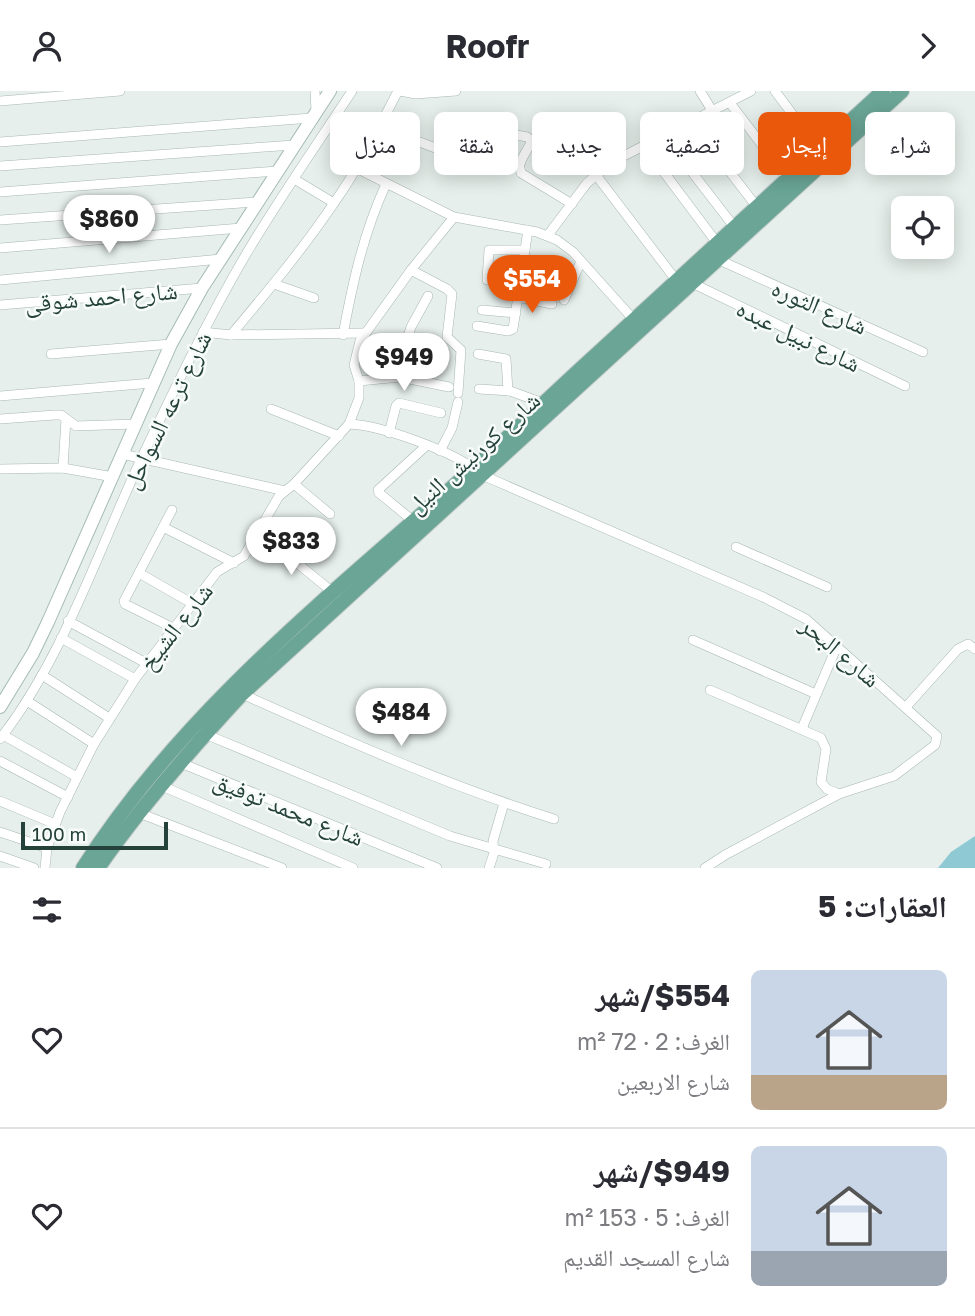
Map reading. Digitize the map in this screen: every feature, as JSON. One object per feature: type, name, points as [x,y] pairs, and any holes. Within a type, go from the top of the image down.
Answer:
[{"type":"main road","name":"شارع ترعه السواحل","points":[[0,707],[33,653],[170,344],[202,288],[330,91]]},
{"type":"main road","name":"شارع كورنيش النيل","points":[[98,868],[139,813],[205,734],[412,520],[478,472],[543,404],[692,283],[902,91]]},
{"type":"main road","name":"شارع كورنيش النيل","points":[[851,118],[874,94]]},
{"type":"main road","name":"شارع كورنيش النيل","points":[[83,868],[140,790],[235,684],[478,472],[601,358],[634,320],[793,175]]},
{"type":"street","points":[[0,101],[120,91]]},
{"type":"street","points":[[0,142],[314,114],[315,91]]},
{"type":"street","name":"شارع ترعه السواحل","points":[[2,737],[27,701],[61,638],[141,459],[203,331],[246,254],[352,91]]},
{"type":"street","points":[[388,112],[399,91],[413,94],[456,91]]},
{"type":"street","points":[[701,91],[713,112],[730,97],[751,91]]},
{"type":"street","points":[[775,91],[791,112]]},
{"type":"street","points":[[730,97],[788,179]]},
{"type":"street","points":[[518,135],[532,141],[521,162],[521,173],[572,204]]},
{"type":"street","points":[[420,142],[446,152],[521,162]]},
{"type":"street","points":[[0,166],[294,145]]},
{"type":"street","points":[[0,193],[277,171]]},
{"type":"street","points":[[231,335],[274,284],[352,175]]},
{"type":"street","points":[[368,175],[454,216],[548,235],[566,245],[634,320]]},
{"type":"street","points":[[548,235],[596,175],[676,281]]},
{"type":"street","points":[[666,175],[717,243]]},
{"type":"street","points":[[694,175],[735,228]]},
{"type":"street","points":[[732,175],[757,207]]},
{"type":"street","points":[[294,179],[334,203]]},
{"type":"street","points":[[343,335],[353,275],[362,244],[386,184]]},
{"type":"street","points":[[0,221],[257,202]]},
{"type":"street","points":[[454,216],[364,333],[357,348],[354,365],[359,381],[357,406],[349,424],[389,433],[440,451],[478,472]]},
{"type":"street","points":[[0,248],[241,228]]},
{"type":"street","points":[[477,326],[511,331],[528,230]]},
{"type":"street","points":[[487,280],[489,250],[525,250]]},
{"type":"street","points":[[0,280],[221,259]]},
{"type":"street","name":"شارع الثوره","points":[[717,259],[923,352]]},
{"type":"street","points":[[564,300],[581,261]]},
{"type":"street","points":[[411,270],[452,294],[447,337],[461,350],[452,428],[440,451]]},
{"type":"street","name":"شارع نبيل عبده","points":[[692,283],[905,386]]},
{"type":"street","points":[[274,284],[314,298]]},
{"type":"street","name":"شارع احمد شوقى","points":[[0,305],[202,288]]},
{"type":"street","points":[[395,377],[411,327],[428,296]]},
{"type":"street","points":[[518,297],[552,304]]},
{"type":"street","points":[[482,310],[516,313]]},
{"type":"street","points":[[203,331],[231,335],[364,333]]},
{"type":"street","points":[[51,354],[170,344]]},
{"type":"street","points":[[478,353],[506,359],[508,391]]},
{"type":"street","points":[[359,381],[395,377],[455,394]]},
{"type":"street","points":[[0,396],[152,383]]},
{"type":"street","points":[[479,389],[526,395],[543,404]]},
{"type":"street","points":[[389,433],[399,403],[441,413]]},
{"type":"street","points":[[271,409],[339,436]]},
{"type":"street","points":[[0,419],[55,415],[83,427],[135,423]]},
{"type":"street","points":[[63,468],[66,419]]},
{"type":"street","name":"شارع الشيخ","points":[[45,868],[47,848],[55,824],[77,777],[109,718],[135,679],[217,572],[244,556],[274,503],[349,424]]},
{"type":"street","points":[[412,520],[379,493],[379,489],[426,446]]},
{"type":"street","points":[[122,454],[285,491]]},
{"type":"street","points":[[0,469],[63,468],[113,477]]},
{"type":"street","name":"شارع البحر","points":[[478,472],[763,597],[806,619],[935,733],[937,742],[888,779],[839,794],[705,868]]},
{"type":"street","points":[[294,484],[330,514]]},
{"type":"street","points":[[172,510],[124,602],[173,628]]},
{"type":"street","points":[[163,527],[234,563]]},
{"type":"street","points":[[258,531],[337,596]]},
{"type":"street","points":[[736,547],[827,587]]},
{"type":"street","points":[[139,573],[193,604]]},
{"type":"street","points":[[68,621],[146,663]]},
{"type":"street","points":[[61,638],[135,679]]},
{"type":"street","points":[[693,641],[816,695]]},
{"type":"street","points":[[906,707],[958,649],[968,644],[975,649]]},
{"type":"street","points":[[804,730],[837,646]]},
{"type":"street","points":[[42,675],[109,718]]},
{"type":"street","points":[[710,690],[821,738],[826,749],[821,782],[827,789],[839,794]]},
{"type":"street","points":[[242,694],[374,754],[554,819]]},
{"type":"street","points":[[27,701],[94,744]]},
{"type":"street","points":[[205,734],[411,821],[546,864]]},
{"type":"street","points":[[2,737],[77,777]]},
{"type":"street","points":[[0,761],[68,797]]},
{"type":"street","name":"شارع محمد توفيق","points":[[181,763],[437,868]]},
{"type":"street","points":[[162,786],[353,868]]},
{"type":"street","points":[[0,801],[55,824]]},
{"type":"street","points":[[489,868],[494,853],[493,841],[504,803]]},
{"type":"street","points":[[139,813],[282,868]]},
{"type":"street","points":[[0,832],[47,848]]},
{"type":"street","points":[[0,856],[34,868]]},
{"type":"water","points":[[975,836],[975,868],[938,868],[951,852]]}]
